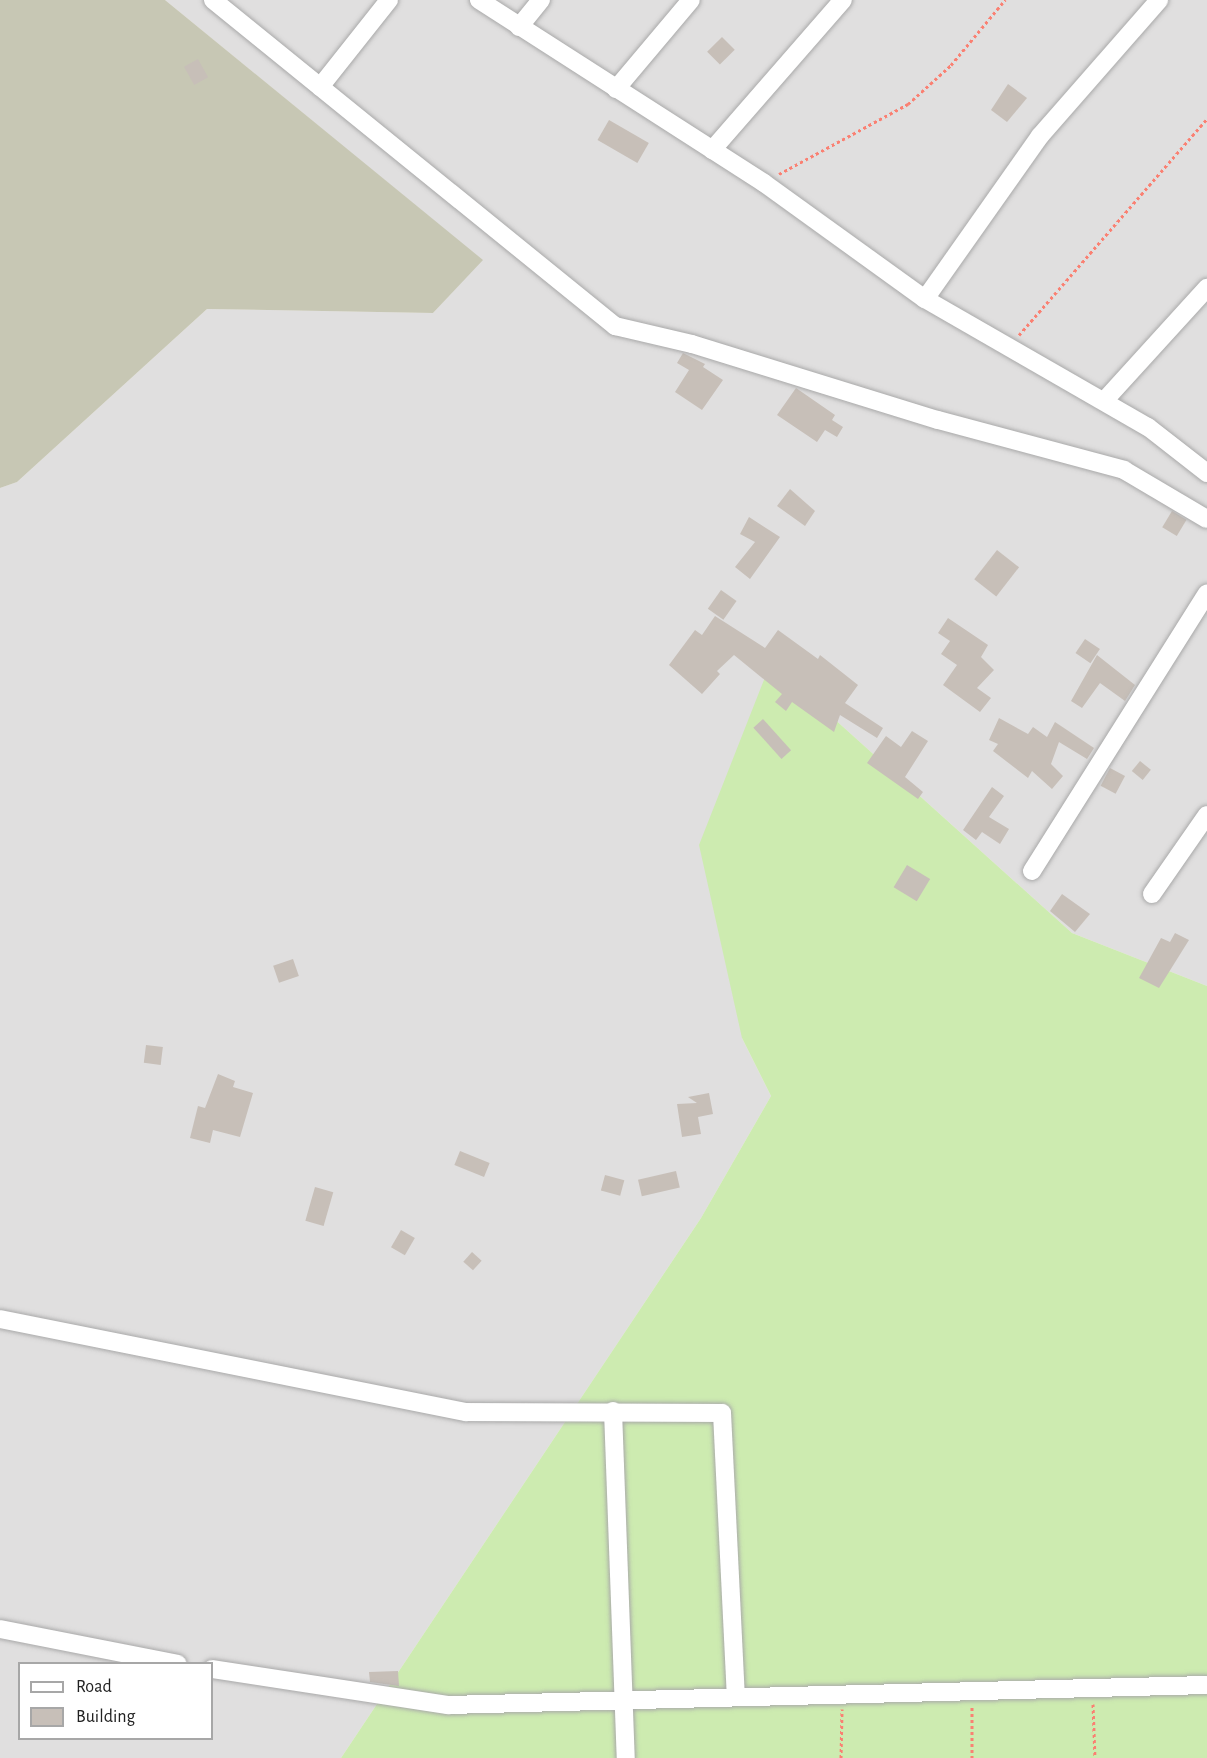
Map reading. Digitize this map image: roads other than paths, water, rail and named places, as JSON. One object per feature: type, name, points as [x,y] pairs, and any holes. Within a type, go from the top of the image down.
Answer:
[{"type":"street","points":[[213,0],[615,326],[692,344],[938,420],[1124,470],[1207,519]]},
{"type":"street","points":[[320,87],[389,0]]},
{"type":"street","points":[[479,0],[764,183],[925,299],[1148,427],[1205,467]]},
{"type":"street","points":[[519,27],[541,0]]},
{"type":"street","points":[[616,89],[691,0]]},
{"type":"street","points":[[712,150],[843,0]]},
{"type":"street","points":[[925,299],[1040,136],[1159,0]]},
{"type":"street","points":[[1104,401],[1207,288]]},
{"type":"street","points":[[1032,871],[1207,593]]},
{"type":"street","points":[[1152,894],[1207,815]]},
{"type":"street","points":[[0,1319],[465,1412],[722,1413],[736,1696]]},
{"type":"street","points":[[613,1411],[626,1701],[626,1758]]},
{"type":"street","points":[[0,1629],[168,1662]]},
{"type":"street","points":[[213,1669],[448,1705],[626,1701],[842,1692],[1093,1690],[1207,1684]]}]
